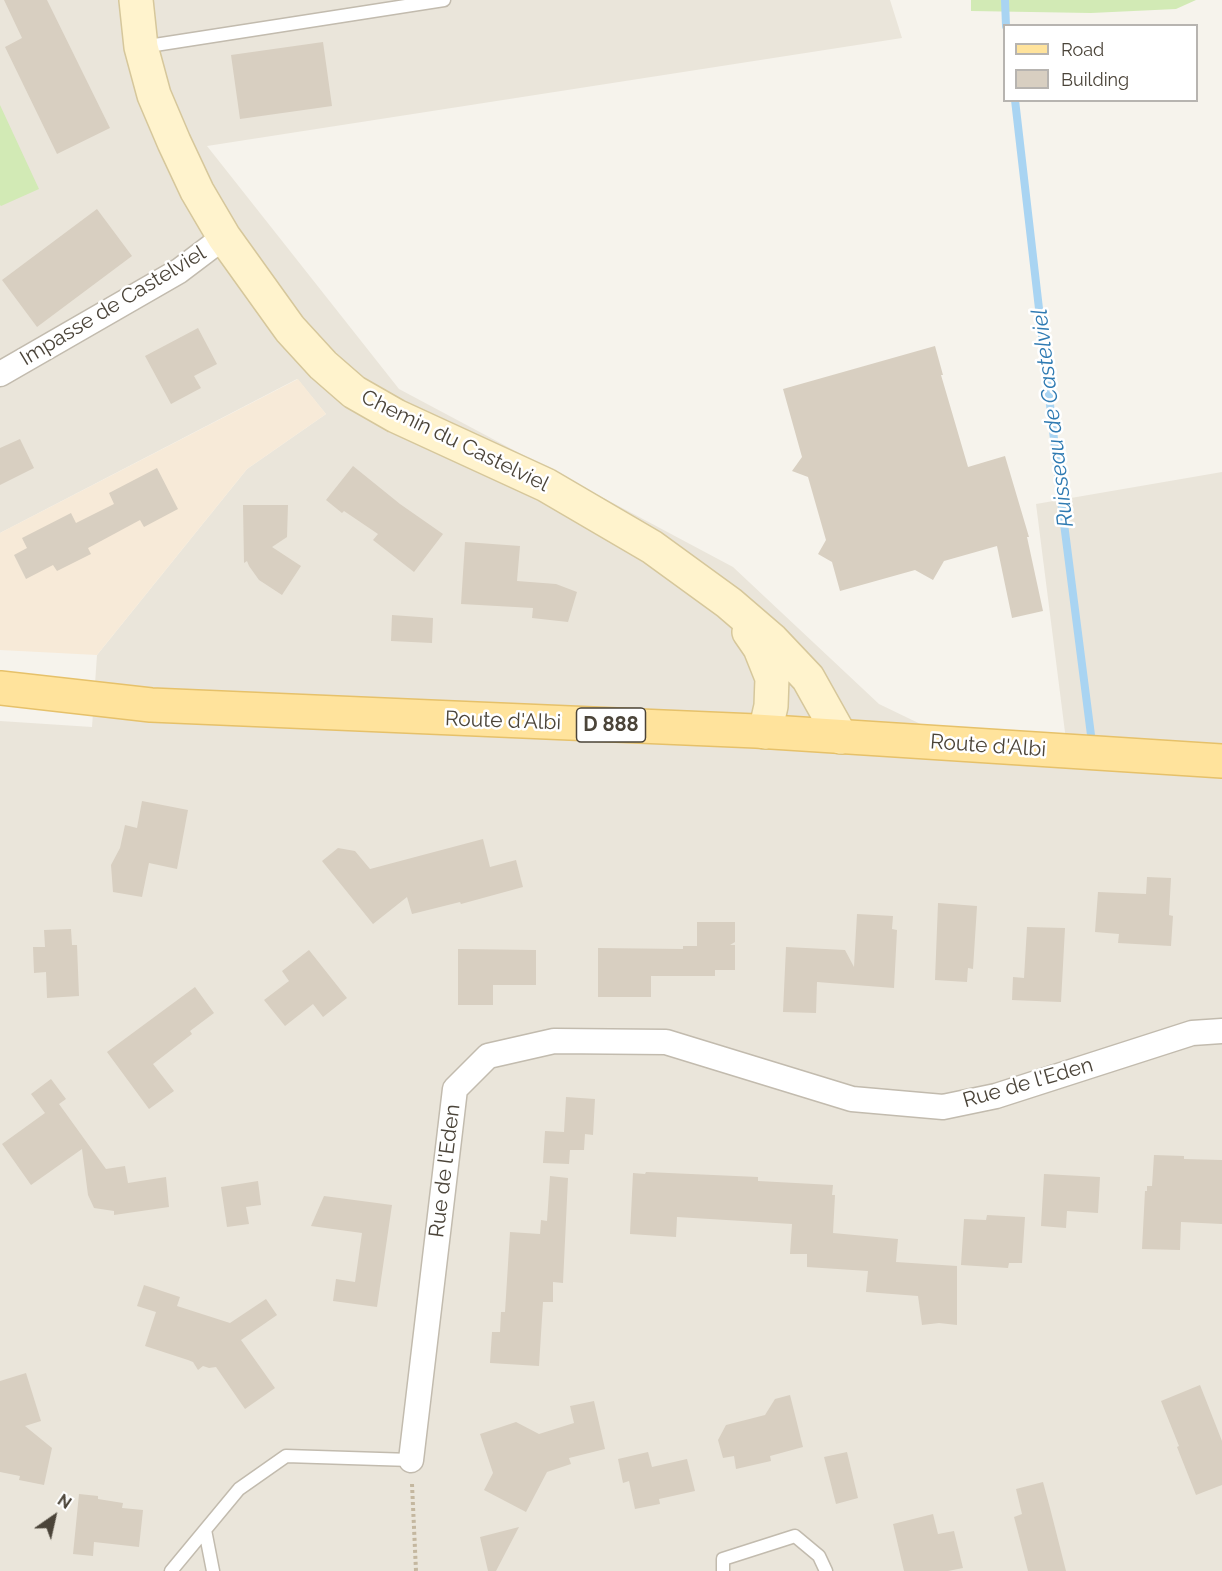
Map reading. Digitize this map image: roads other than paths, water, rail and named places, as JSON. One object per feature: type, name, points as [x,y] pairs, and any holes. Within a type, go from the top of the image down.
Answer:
[{"type":"main road","name":"Route d'Albi","points":[[0,688],[151,705],[765,732],[1222,761]]},
{"type":"street","name":"Chemin du Castelviel","points":[[136,0],[141,47],[154,95],[197,191],[224,237],[290,329],[323,365],[354,392],[396,416],[546,484],[652,547],[729,603],[772,640],[808,678],[841,736]]},
{"type":"street","name":"Impasse de Castelviel","points":[[0,374],[179,272],[224,237]]},
{"type":"street","name":"Chemin du Castelviel","points":[[729,603],[760,648],[772,678],[771,706],[765,732]]},
{"type":"street","name":"Rue de l'Eden","points":[[411,1460],[455,1089],[488,1056],[554,1041],[666,1042],[852,1099],[943,1107],[996,1096],[1192,1033],[1222,1031]]},
{"type":"lane","points":[[141,47],[444,0]]},
{"type":"lane","points":[[171,1571],[239,1489],[286,1456],[411,1460]]},
{"type":"lane","points":[[206,1530],[213,1571]]},
{"type":"lane","points":[[723,1571],[723,1559],[795,1536],[819,1556],[826,1571]]},
{"type":"waterway","name":"Ruisseau de Castelviel","points":[[1005,0],[1006,24]]},
{"type":"waterway","name":"Ruisseau de Castelviel","points":[[1015,102],[1061,500],[1091,735]]}]
